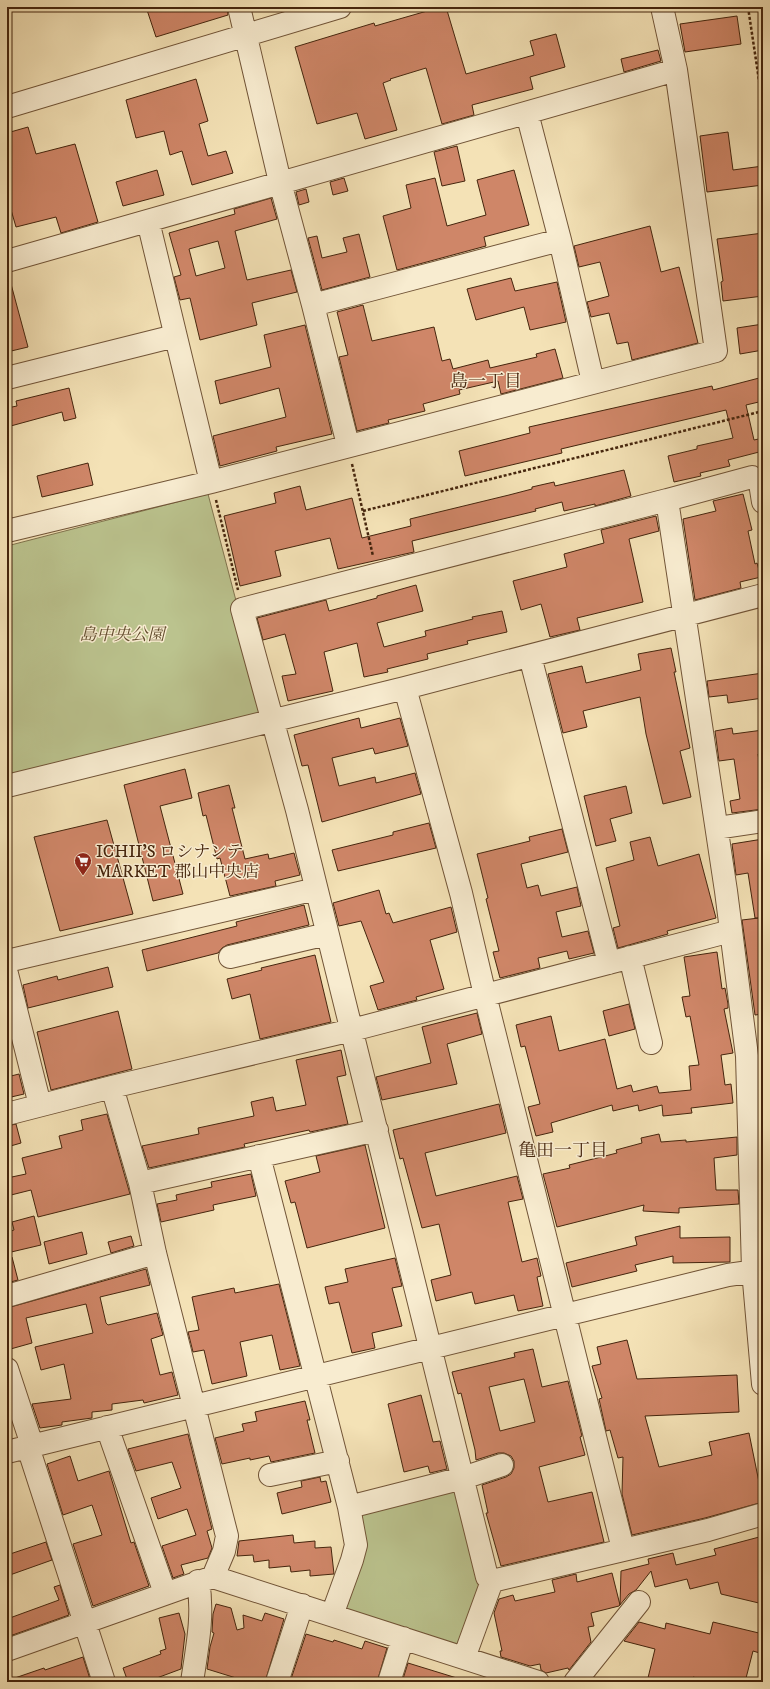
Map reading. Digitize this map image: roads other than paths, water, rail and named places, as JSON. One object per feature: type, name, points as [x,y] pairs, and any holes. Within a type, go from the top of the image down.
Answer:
[{"type":"street","points":[[239,7],[247,35],[280,182],[313,305],[350,454]]},
{"type":"street","points":[[7,107],[340,7]]},
{"type":"street","points":[[7,531],[211,482],[350,454],[593,382],[716,351],[676,70],[662,7]]},
{"type":"street","points":[[7,260],[676,70]]},
{"type":"street","points":[[527,113],[560,240],[593,382]]},
{"type":"street","points":[[148,221],[211,482]]},
{"type":"street","points":[[313,305],[560,240]]},
{"type":"street","points":[[7,378],[176,336]]},
{"type":"street","points":[[492,1581],[487,1577],[297,810],[242,609],[752,477],[760,483],[763,502]]},
{"type":"street","points":[[667,500],[717,828],[731,931],[755,1054],[758,1270],[763,1384]]},
{"type":"street","points":[[7,786],[406,688],[763,596]]},
{"type":"street","points":[[530,656],[609,963]]},
{"type":"street","points":[[406,688],[461,893],[623,1549]]},
{"type":"street","points":[[717,828],[763,821]]},
{"type":"street","points":[[7,961],[316,889]]},
{"type":"street","points":[[7,1114],[112,1087],[352,1030],[731,931]]},
{"type":"street","points":[[230,957],[327,934]]},
{"type":"street","points":[[630,957],[651,1043]]},
{"type":"street","points":[[7,974],[40,1105]]},
{"type":"street","points":[[112,1087],[140,1183],[155,1253],[227,1536],[224,1551],[206,1579],[201,1602],[201,1617],[192,1682]]},
{"type":"street","points":[[140,1183],[377,1130]]},
{"type":"street","points":[[259,1156],[350,1507],[356,1545],[332,1615]]},
{"type":"street","points":[[7,1296],[155,1253]]},
{"type":"street","points":[[22,1448],[194,1405],[430,1349],[566,1314],[728,1275],[758,1270]]},
{"type":"street","points":[[7,1369],[22,1448],[85,1622],[104,1682]]},
{"type":"street","points":[[108,1427],[165,1593]]},
{"type":"street","points":[[270,1475],[338,1461]]},
{"type":"street","points":[[350,1507],[463,1478],[502,1465]]},
{"type":"street","points":[[492,1581],[708,1530],[763,1514]]},
{"type":"street","points":[[7,1650],[206,1579],[302,1605],[538,1682]]},
{"type":"street","points":[[464,1658],[492,1581]]},
{"type":"street","points":[[575,1682],[639,1602]]},
{"type":"street","points":[[277,1682],[302,1605]]},
{"type":"street","points":[[389,1682],[403,1638]]},
{"type":"place","name":"ICHII’S ロシナンテ MARKET 郡山中央店","points":[[83,876]]},
{"type":"district","name":"島一丁目","points":[[486,381]]},
{"type":"district","name":"亀田一丁目","points":[[563,1150]]},
{"type":"park label","name":"島中央公園","points":[[122,634]]}]
